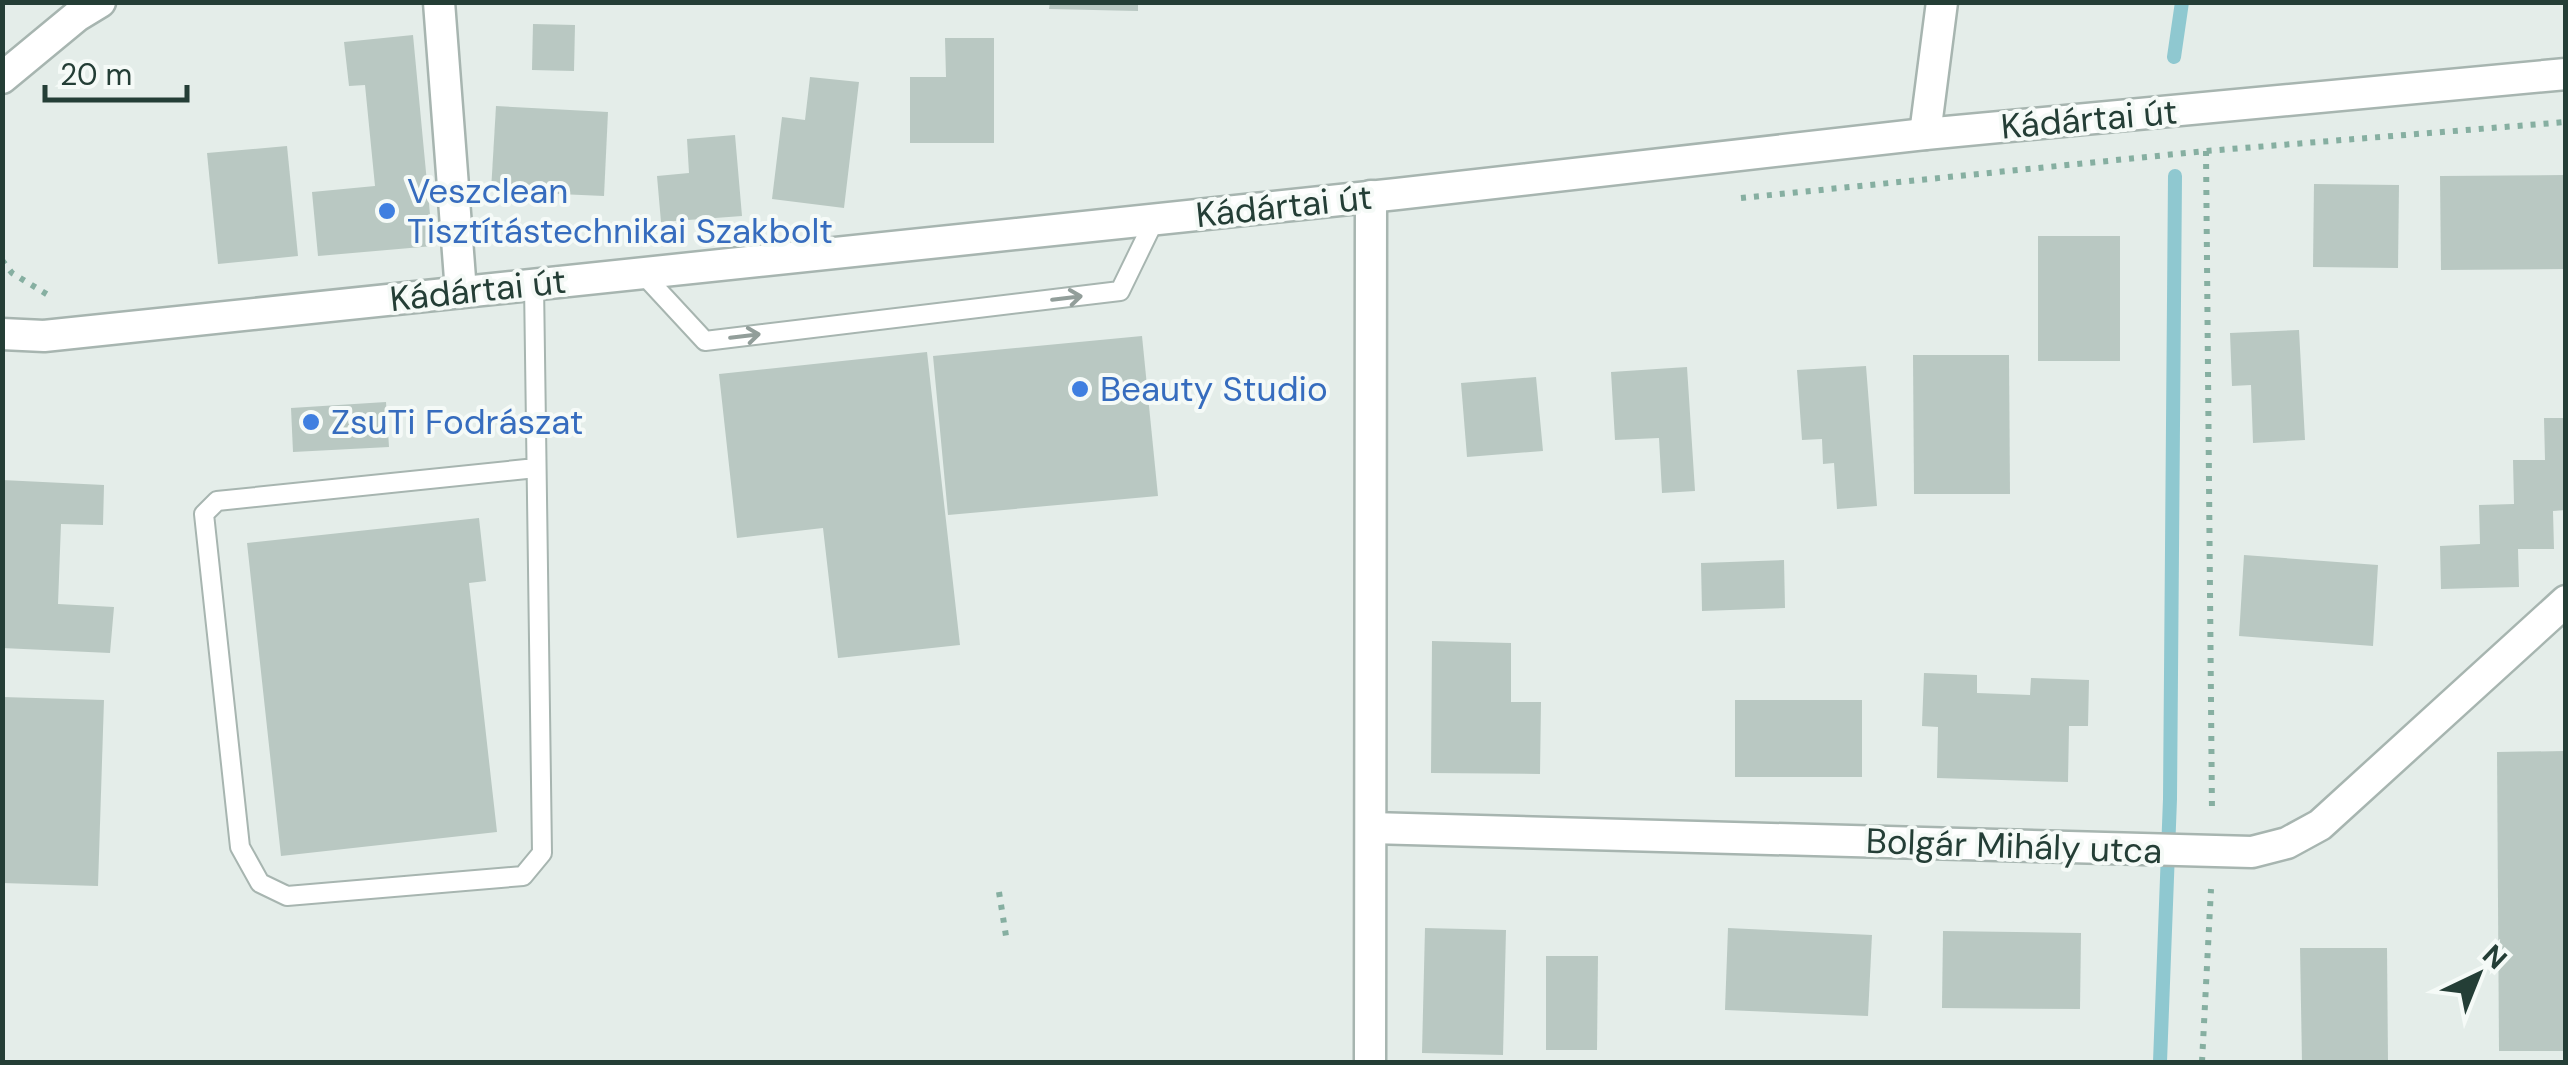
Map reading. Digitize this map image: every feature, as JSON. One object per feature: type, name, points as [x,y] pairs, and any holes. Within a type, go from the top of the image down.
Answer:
[{"type":"street","points":[[2,78],[77,16],[100,2]]},
{"type":"street","points":[[438,2],[460,292]]},
{"type":"street","points":[[1924,134],[1942,2]]},
{"type":"street","name":"Kádártai út","points":[[2,334],[44,336],[1924,134],[2566,74]]},
{"type":"street","points":[[1370,1062],[1371,196]]},
{"type":"street","name":"Bolgár Mihály utca","points":[[1372,828],[2252,852],[2287,843],[2320,825],[2566,602]]},
{"type":"lane","points":[[642,273],[704,340],[1120,291],[1155,219]]},
{"type":"lane","points":[[534,284],[542,853],[523,876],[286,896],[260,883],[240,847],[204,514],[218,501],[536,468]]},
{"type":"path","points":[[2202,1062],[2206,151]]},
{"type":"path","points":[[999,892],[1006,936]]},
{"type":"building","points":[[1050,2],[1138,2],[1138,11],[1049,9]]},
{"type":"building","points":[[533,24],[575,25],[574,71],[532,70]]},
{"type":"building","points":[[413,35],[433,246],[318,256],[312,192],[375,186],[365,85],[349,86],[344,42]]},
{"type":"building","points":[[945,38],[994,38],[994,143],[910,143],[910,77],[946,77]]},
{"type":"building","points":[[810,77],[859,82],[844,208],[772,199],[782,117],[805,120]]},
{"type":"building","points":[[496,106],[608,112],[604,196],[491,191]]},
{"type":"building","points":[[735,135],[742,216],[661,222],[657,176],[689,173],[687,139]]},
{"type":"building","points":[[287,146],[298,256],[218,264],[207,153]]},
{"type":"building","points":[[2566,175],[2566,269],[2441,270],[2440,176]]},
{"type":"building","points":[[2314,184],[2399,185],[2398,268],[2313,267]]},
{"type":"building","points":[[2038,236],[2120,236],[2120,361],[2038,361]]},
{"type":"building","points":[[2299,330],[2305,440],[2253,443],[2251,385],[2232,386],[2230,333]]},
{"type":"building","points":[[1142,336],[1158,496],[948,515],[933,356]]},
{"type":"building","points":[[927,352],[960,645],[838,658],[823,528],[737,538],[719,374]]},
{"type":"building","points":[[1913,355],[2009,355],[2010,494],[1914,494]]},
{"type":"building","points":[[1866,366],[1877,506],[1837,509],[1834,463],[1823,464],[1822,439],[1802,440],[1797,370]]},
{"type":"building","points":[[1687,367],[1695,491],[1662,493],[1659,438],[1615,440],[1611,372]]},
{"type":"building","points":[[1536,377],[1543,451],[1467,457],[1461,383]]},
{"type":"building","points":[[386,402],[389,447],[293,452],[291,408]]},
{"type":"building","points":[[2544,418],[2566,418],[2566,510],[2553,511],[2554,549],[2518,549],[2519,587],[2441,589],[2440,546],[2480,544],[2479,505],[2514,504],[2513,460],[2545,460]]},
{"type":"building","points":[[2,480],[104,485],[103,525],[61,524],[58,604],[114,607],[110,653],[2,648]]},
{"type":"building","points":[[479,518],[486,581],[469,583],[497,832],[281,856],[247,543]]},
{"type":"building","points":[[2244,555],[2378,565],[2373,646],[2239,636]]},
{"type":"building","points":[[1784,560],[1785,608],[1702,611],[1701,563]]},
{"type":"building","points":[[1432,641],[1511,643],[1511,702],[1541,702],[1540,774],[1431,773]]},
{"type":"building","points":[[1924,673],[1977,675],[1977,693],[2030,695],[2031,678],[2089,680],[2088,726],[2069,726],[2068,782],[1937,778],[1938,727],[1922,726]]},
{"type":"building","points":[[2,697],[104,700],[98,886],[2,883]]},
{"type":"building","points":[[1735,700],[1862,700],[1862,777],[1735,777]]},
{"type":"building","points":[[2566,751],[2566,1051],[2499,1051],[2497,752]]},
{"type":"building","points":[[1425,928],[1506,930],[1503,1055],[1422,1053]]},
{"type":"building","points":[[1728,928],[1872,935],[1868,1016],[1725,1010]]},
{"type":"building","points":[[1943,931],[2081,933],[2080,1009],[1942,1008]]},
{"type":"building","points":[[2300,948],[2387,948],[2388,1062],[2302,1062]]},
{"type":"building","points":[[1546,956],[1598,956],[1597,1050],[1546,1050]]},
{"type":"waterway","points":[[2174,57],[2182,2]]},
{"type":"waterway","points":[[2160,1062],[2170,799],[2175,176]]},
{"type":"place","name":"Veszclean Tisztítástechnikai Szakbolt","points":[[387,211]]},
{"type":"place","name":"Beauty Studio","points":[[1080,389]]},
{"type":"place","name":"ZsuTi Fodrászat","points":[[311,422]]}]
